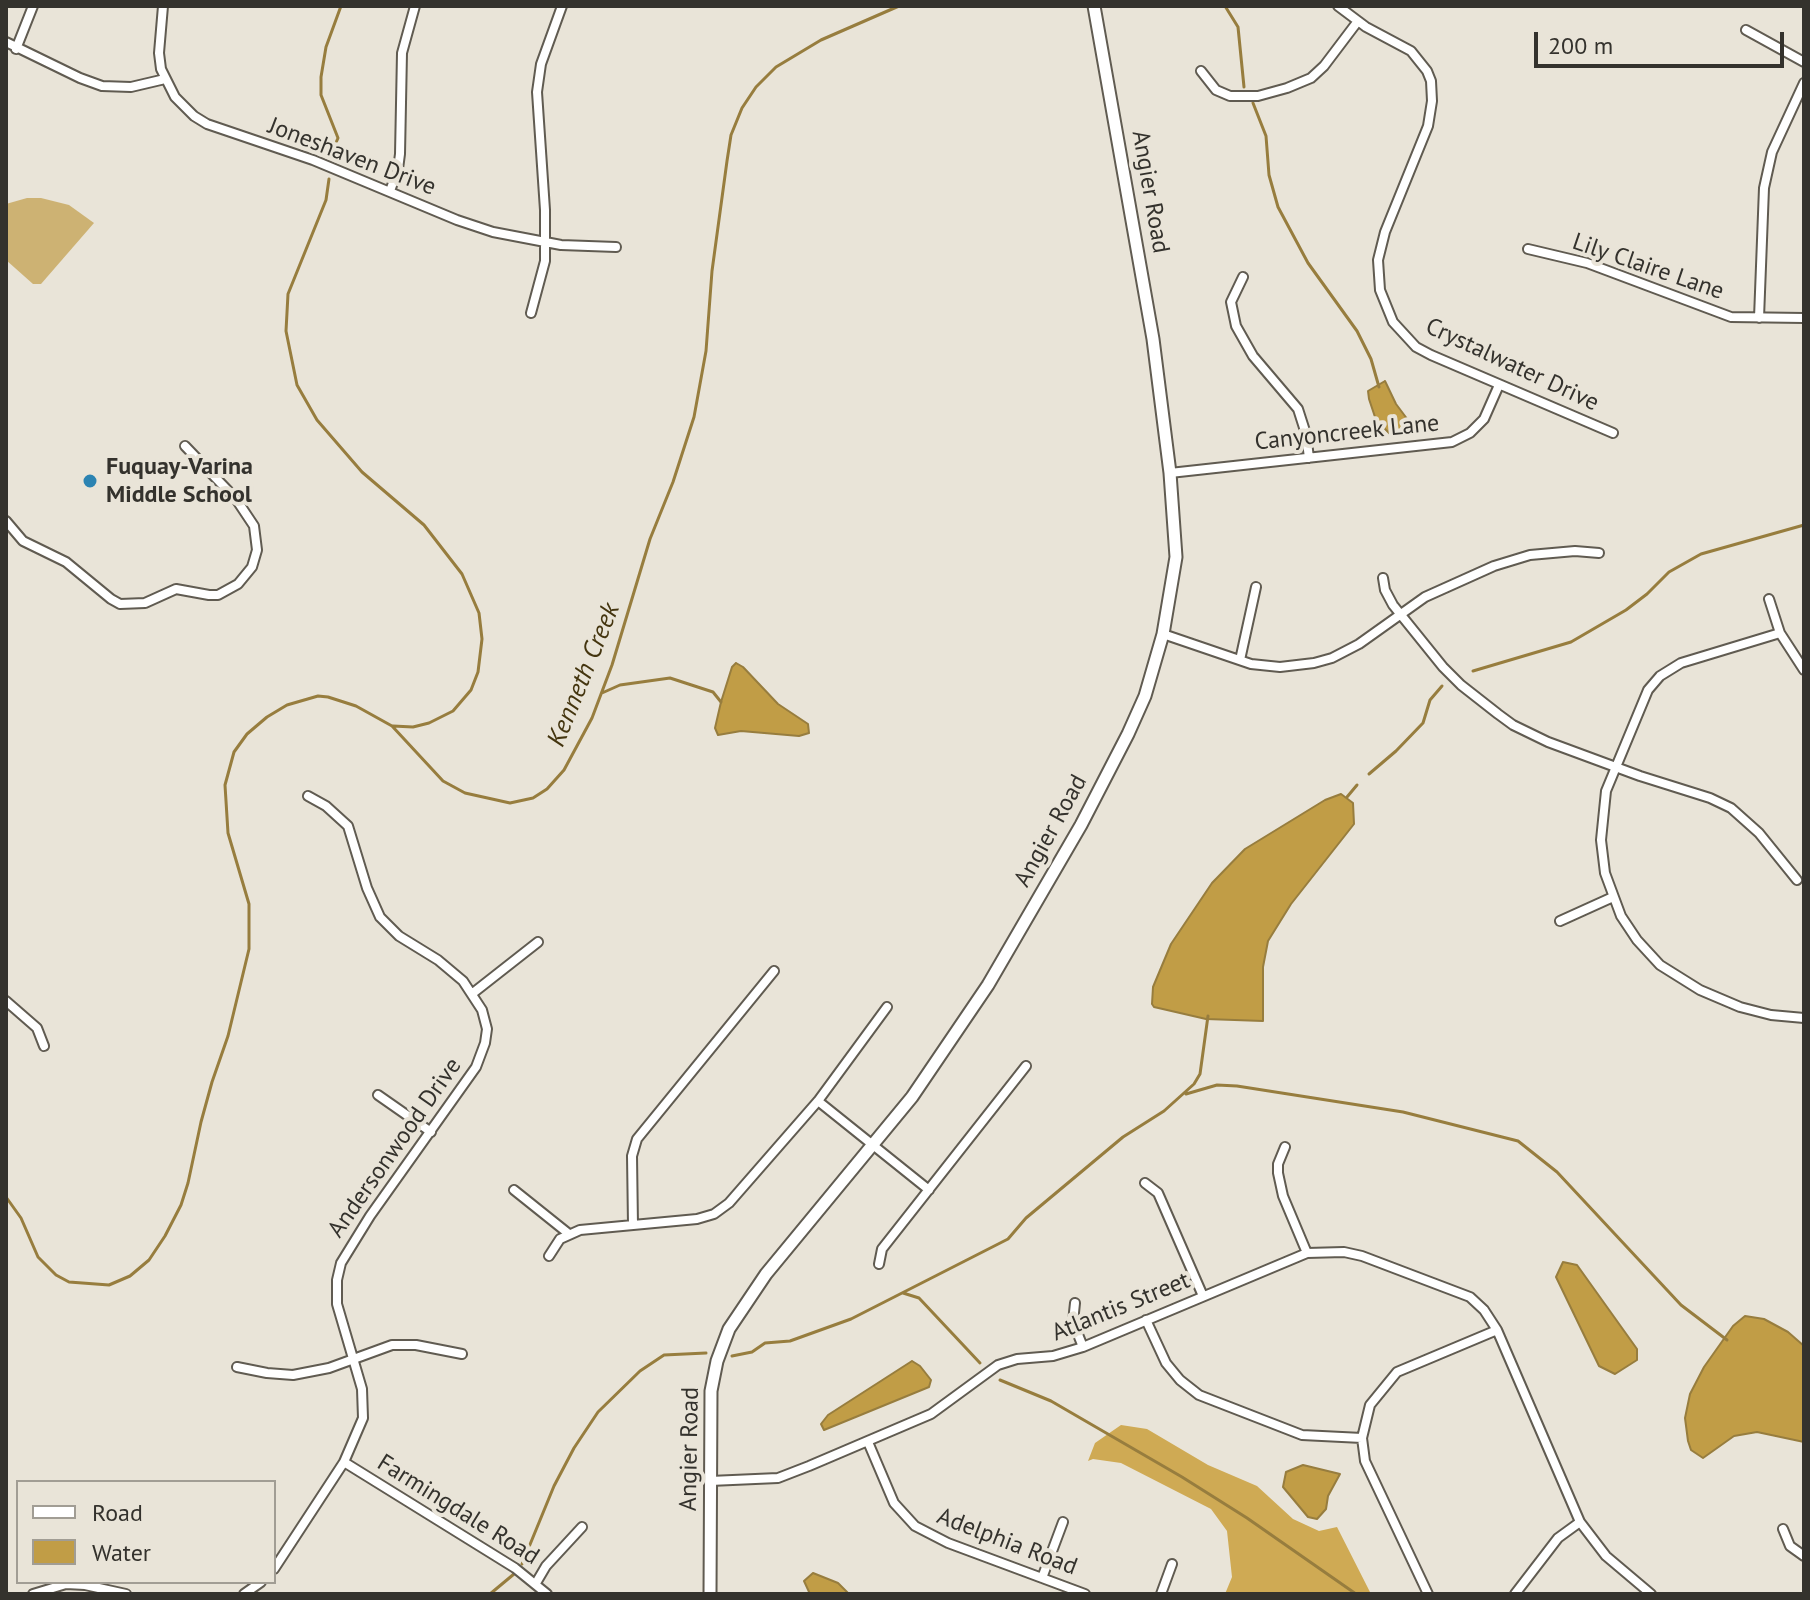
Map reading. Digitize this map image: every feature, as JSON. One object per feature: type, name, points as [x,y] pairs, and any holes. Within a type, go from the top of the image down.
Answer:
[{"type":"street","points":[[16,49],[33,6]]},
{"type":"street","points":[[6,42],[102,86],[131,87],[165,79],[159,53],[163,6]]},
{"type":"street","points":[[390,191],[400,154],[402,53],[415,6]]},
{"type":"street","points":[[531,313],[545,261],[537,92],[541,64],[562,6]]},
{"type":"street","name":"Angier Road","points":[[710,1594],[712,1382],[729,1329],[760,1281],[912,1097],[1007,953],[1075,836],[1137,715],[1163,634],[1176,557],[1170,473],[1153,339],[1094,6]]},
{"type":"street","name":"Crystalwater Drive","points":[[1338,6],[1411,51],[1427,71],[1432,89],[1428,126],[1380,247],[1378,280],[1393,322],[1416,347],[1613,433]]},
{"type":"street","points":[[1201,71],[1216,90],[1230,96],[1258,96],[1296,86],[1324,66],[1358,21]]},
{"type":"street","points":[[1746,30],[1804,62]]},
{"type":"street","name":"Joneshaven Drive","points":[[165,79],[184,107],[207,124],[300,155],[457,220],[493,232],[545,241],[616,247]]},
{"type":"street","points":[[1759,318],[1764,188],[1772,152],[1804,83]]},
{"type":"street","name":"Lily Claire Lane","points":[[1528,249],[1587,263],[1731,317],[1804,318]]},
{"type":"street","points":[[1243,277],[1231,302],[1236,326],[1253,356],[1298,409],[1309,458]]},
{"type":"street","name":"Canyoncreek Lane","points":[[1170,473],[1443,444],[1462,438],[1484,419],[1499,385]]},
{"type":"street","points":[[6,521],[23,541],[66,562],[120,604],[145,603],[176,589],[218,595],[238,584],[252,567],[257,550],[254,526],[236,499],[185,446]]},
{"type":"street","points":[[1163,634],[1240,660],[1291,667],[1332,658],[1359,644],[1425,597],[1515,559],[1575,551],[1599,553]]},
{"type":"street","points":[[1383,578],[1385,590],[1399,614],[1451,676],[1513,725],[1548,742],[1731,808],[1759,833],[1797,880]]},
{"type":"street","points":[[1240,660],[1256,587]]},
{"type":"street","points":[[1769,599],[1780,633],[1804,670]]},
{"type":"street","points":[[1780,633],[1681,663],[1660,676],[1648,690],[1606,791],[1601,824],[1603,863],[1613,897],[1637,940],[1660,965],[1680,979],[1740,1007],[1771,1015],[1804,1018]]},
{"type":"street","name":"Andersonwood Drive","points":[[276,1566],[344,1462],[363,1418],[362,1389],[337,1304],[341,1263],[370,1216],[476,1067],[485,1043],[485,1020],[473,993],[451,970],[399,936],[380,917],[367,888],[348,826],[326,806],[308,796]]},
{"type":"street","points":[[1560,921],[1613,897]]},
{"type":"street","points":[[473,993],[538,942]]},
{"type":"street","points":[[633,1225],[632,1156],[637,1139],[774,971]]},
{"type":"street","points":[[6,1001],[37,1028],[44,1046]]},
{"type":"street","points":[[549,1256],[560,1239],[580,1230],[697,1219],[714,1214],[744,1189],[818,1101],[887,1007]]},
{"type":"street","points":[[879,1264],[882,1249],[1026,1066]]},
{"type":"street","points":[[378,1095],[431,1132]]},
{"type":"street","points":[[818,1101],[929,1190]]},
{"type":"street","points":[[1285,1147],[1278,1173],[1283,1196],[1307,1253]]},
{"type":"street","points":[[1145,1183],[1158,1193],[1203,1296]]},
{"type":"street","points":[[514,1190],[569,1234]]},
{"type":"street","name":"Atlantis Street","points":[[710,1481],[778,1478],[931,1414],[998,1365],[1017,1359],[1053,1356],[1083,1347],[1307,1253],[1331,1251],[1362,1256],[1470,1297],[1484,1310],[1497,1330],[1580,1522],[1606,1556],[1651,1594]]},
{"type":"street","points":[[1075,1303],[1073,1322],[1083,1347]]},
{"type":"street","points":[[1146,1320],[1166,1363],[1180,1380],[1199,1395],[1302,1435],[1362,1438]]},
{"type":"street","points":[[1428,1594],[1365,1461],[1362,1438],[1370,1405],[1397,1372],[1497,1330]]},
{"type":"street","points":[[237,1367],[293,1375],[355,1359],[373,1350],[405,1345],[462,1354]]},
{"type":"street","name":"Adelphia Road","points":[[868,1442],[894,1503],[915,1526],[948,1543],[1085,1594]]},
{"type":"street","name":"Farmingdale Road","points":[[344,1462],[536,1583],[547,1594]]},
{"type":"street","points":[[1042,1578],[1063,1522]]},
{"type":"street","points":[[1515,1594],[1558,1538],[1580,1522]]},
{"type":"street","points":[[536,1583],[546,1566],[582,1527]]},
{"type":"street","points":[[1783,1529],[1790,1546],[1804,1556]]},
{"type":"street","points":[[1161,1594],[1172,1564]]},
{"type":"street","points":[[33,1594],[63,1584]]},
{"type":"street","points":[[76,1584],[126,1594]]},
{"type":"shaded area","points":[[27,198],[69,205],[94,223],[41,284],[33,284],[6,260],[6,204]]},
{"type":"shaded area","points":[[1121,1425],[1147,1429],[1208,1465],[1257,1486],[1293,1519],[1319,1531],[1337,1527],[1371,1594],[1225,1594],[1232,1577],[1227,1531],[1211,1509],[1121,1463],[1088,1461],[1095,1443]]},
{"type":"water","points":[[1385,381],[1396,404],[1411,424],[1392,436],[1376,420],[1369,399],[1368,391]]},
{"type":"water","points":[[736,663],[778,704],[808,724],[809,733],[799,736],[741,731],[718,735],[715,728],[721,702]]},
{"type":"water","points":[[1341,794],[1353,803],[1354,824],[1291,904],[1268,941],[1263,967],[1263,1021],[1206,1019],[1154,1007],[1153,987],[1171,944],[1212,883],[1245,849],[1325,800]]},
{"type":"water","points":[[1563,1262],[1577,1265],[1637,1349],[1637,1360],[1615,1374],[1599,1366],[1556,1277]]},
{"type":"water","points":[[1745,1316],[1764,1319],[1788,1332],[1804,1346],[1804,1442],[1757,1432],[1734,1436],[1703,1458],[1691,1450],[1688,1441],[1685,1418],[1690,1394],[1704,1367],[1733,1326]]},
{"type":"water","points":[[912,1361],[931,1380],[929,1387],[824,1430],[821,1424],[828,1415]]},
{"type":"water","points":[[1303,1465],[1340,1474],[1328,1496],[1326,1509],[1317,1519],[1308,1517],[1283,1487],[1286,1472]]},
{"type":"water","points":[[813,1573],[838,1583],[849,1594],[810,1594],[804,1581]]},
{"type":"waterway","points":[[335,145],[338,138],[321,95],[321,77],[326,47],[341,6]]},
{"type":"waterway","name":"Kenneth Creek","points":[[6,1197],[21,1218],[38,1257],[56,1275],[69,1282],[109,1285],[130,1276],[149,1260],[165,1236],[188,1183],[201,1122],[228,1036],[249,949],[249,904],[228,833],[225,785],[234,752],[247,734],[267,717],[287,705],[318,696],[356,706],[392,726],[443,781],[465,793],[510,803],[533,798],[547,789],[564,770],[592,718],[612,665],[650,539],[694,417],[706,351],[712,271],[731,135],[742,108],[756,87],[776,67],[821,40],[899,6]]},
{"type":"waterway","points":[[1225,6],[1238,27],[1244,87]]},
{"type":"waterway","points":[[1253,103],[1266,136],[1269,175],[1278,207],[1308,263],[1357,331],[1371,359],[1379,387]]},
{"type":"waterway","points":[[329,179],[326,200],[288,294],[286,331],[297,385],[317,420],[362,472],[424,525],[462,574],[479,613],[482,639],[478,672],[471,690],[453,711],[429,723],[413,727],[393,726]]},
{"type":"waterway","points":[[1473,671],[1571,642],[1626,610],[1669,572],[1701,554],[1804,525]]},
{"type":"waterway","points":[[602,693],[620,685],[670,678],[713,692],[721,702]]},
{"type":"waterway","points":[[1369,774],[1423,723],[1430,700],[1442,686]]},
{"type":"waterway","points":[[1347,797],[1357,785]]},
{"type":"waterway","points":[[732,1356],[752,1352],[765,1343],[790,1341],[851,1319],[1008,1239],[1026,1218],[1123,1137],[1164,1111],[1194,1084],[1200,1074],[1208,1016]]},
{"type":"waterway","points":[[1186,1094],[1217,1085],[1237,1086],[1403,1112],[1518,1141],[1557,1172],[1681,1305],[1727,1340]]},
{"type":"waterway","points":[[903,1293],[919,1298],[980,1363]]},
{"type":"waterway","points":[[522,1564],[554,1486],[598,1412],[640,1371],[664,1355],[706,1353]]},
{"type":"waterway","points":[[1000,1380],[1051,1401],[1182,1477],[1356,1594]]},
{"type":"waterway","points":[[490,1594],[514,1574]]},
{"type":"place","name":"Fuquay-Varina Middle School","points":[[90,481]]}]
